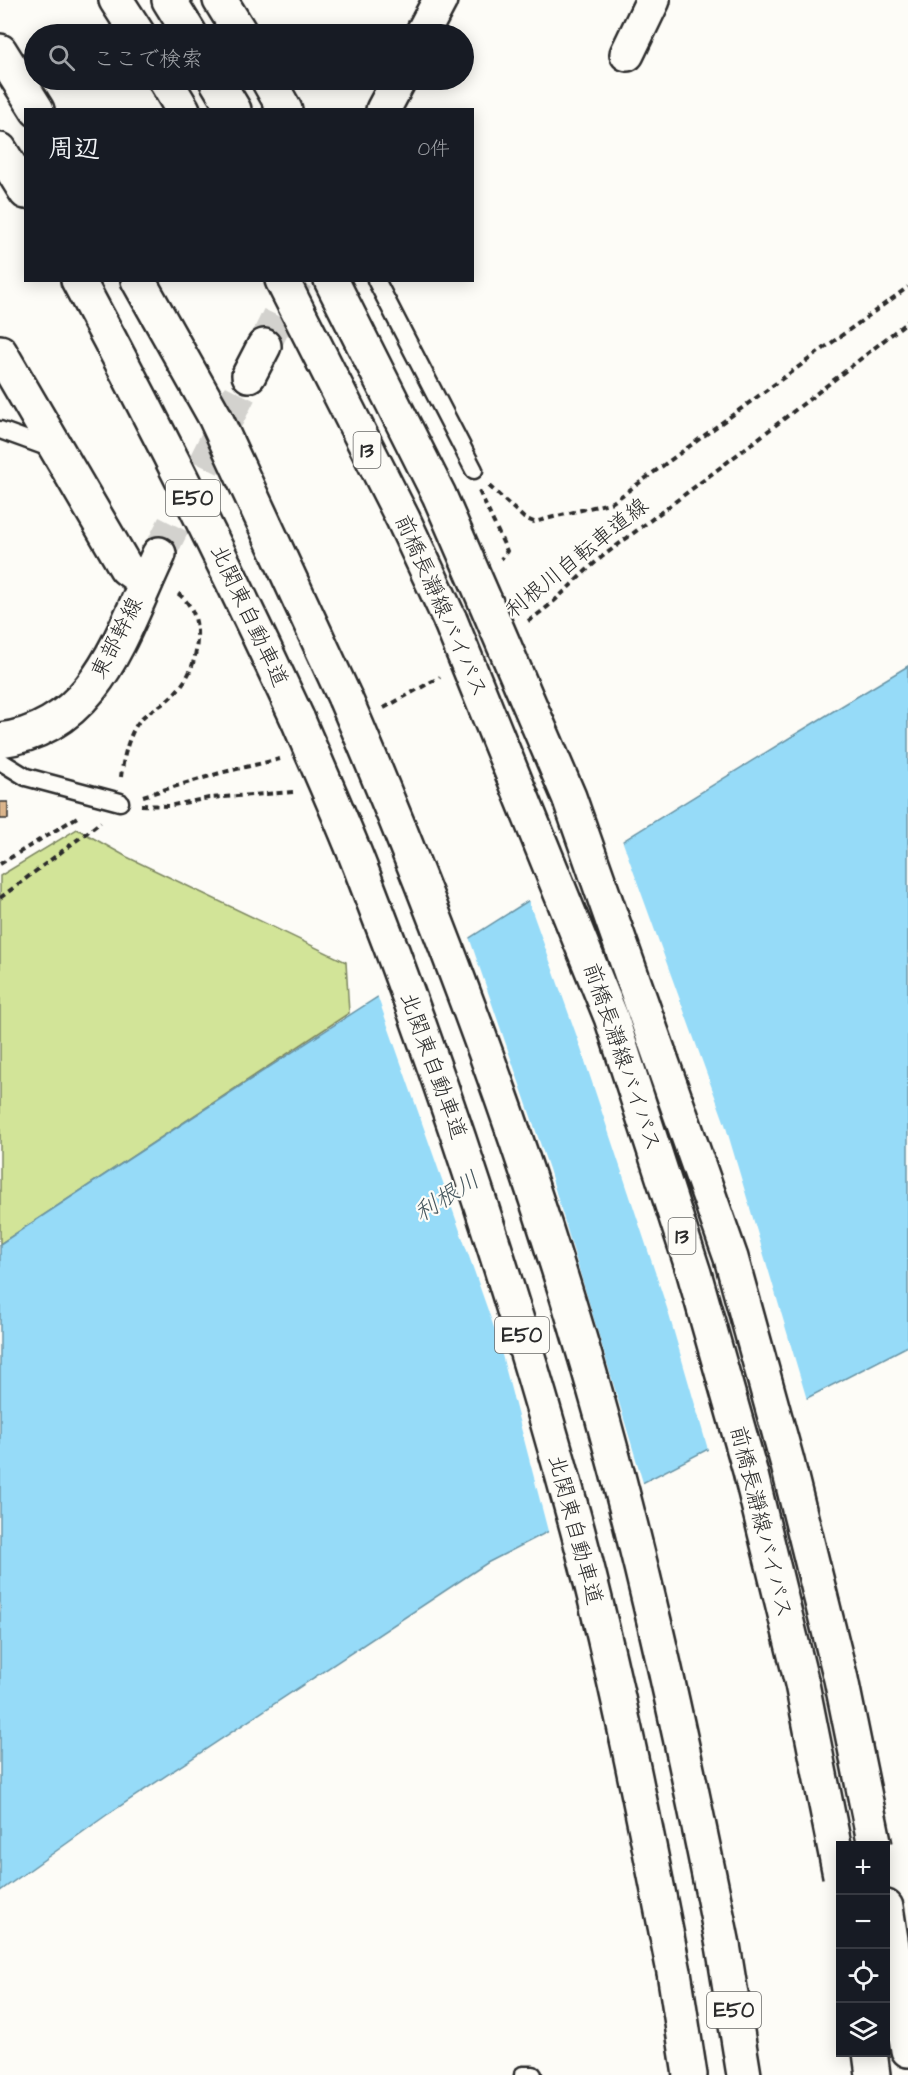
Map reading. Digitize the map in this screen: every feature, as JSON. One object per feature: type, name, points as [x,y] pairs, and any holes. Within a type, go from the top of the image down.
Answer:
[{"type":"main road","points":[[116,0],[132,24]]},
{"type":"main road","points":[[169,0],[184,24]]},
{"type":"main road","points":[[220,0],[235,24]]},
{"type":"main road","points":[[427,24],[440,0]]},
{"type":"main road","points":[[627,54],[653,0]]},
{"type":"main road","points":[[0,51],[24,89]]},
{"type":"main road","points":[[24,90],[36,108]]},
{"type":"main road","points":[[171,90],[182,108]]},
{"type":"main road","points":[[222,90],[233,108]]},
{"type":"main road","points":[[274,90],[284,108]]},
{"type":"main road","points":[[384,108],[394,90]]},
{"type":"main road","points":[[0,150],[24,189]]},
{"type":"main road","name":"北関東自動車道","points":[[79,282],[163,437],[236,585],[297,720],[364,875],[448,1102],[520,1330],[577,1530],[626,1734],[674,1972],[690,2075]]},
{"type":"main road","name":"E50","points":[[139,282],[215,417],[345,698],[412,855],[494,1074],[572,1313],[627,1510],[676,1716],[723,1945],[744,2075]]},
{"type":"main road","name":"前橋長瀞線バイパス","points":[[283,282],[403,519],[450,620],[611,1017],[694,1273],[750,1471],[802,1684],[836,1855]]},
{"type":"main road","name":"前橋長瀞線バイパス","points":[[332,282],[440,495],[569,797],[732,1258],[787,1461],[842,1679],[874,1841]]},
{"type":"main road","points":[[249,375],[264,346]]},
{"type":"main road","points":[[0,352],[126,568],[159,576]]},
{"type":"main road","name":"東部幹線","points":[[0,740],[35,731],[57,721],[79,704],[100,677],[159,576]]},
{"type":"main road","points":[[890,1938],[908,2050]]},
{"type":"main road","points":[[871,2057],[873,2075]]},
{"type":"lane","points":[[377,282],[474,470]]},
{"type":"lane","points":[[0,430],[56,451]]},
{"type":"lane","points":[[0,761],[26,777],[120,802]]},
{"type":"lane","points":[[522,2075],[533,2075]]},
{"type":"path","name":"利根川自転車道線","points":[[474,470],[514,511],[534,522],[613,502],[908,288]]},
{"type":"path","name":"利根川自転車道線","points":[[525,623],[545,610],[585,569],[759,435],[796,412],[908,321]]},
{"type":"path","points":[[481,496],[507,551]]},
{"type":"path","points":[[0,898],[107,817],[120,802],[122,769],[129,740],[141,718],[165,702],[194,667],[198,648],[196,620],[185,599],[159,576]]},
{"type":"path","points":[[378,711],[447,673]]},
{"type":"path","points":[[167,790],[220,772],[289,757]]},
{"type":"path","points":[[120,802],[168,806],[209,798],[256,796],[291,790],[300,795]]},
{"type":"path","points":[[0,864],[88,811]]},
{"type":"green space","points":[[77,829],[127,857],[346,962],[349,1013],[0,1244],[0,876]]},
{"type":"water","name":"利根川","points":[[908,666],[908,1346],[487,1563],[108,1814],[0,1891],[0,1244],[451,950]]},
{"type":"pier","points":[[621,837],[725,1124],[808,1403],[709,1453],[667,1308],[576,1034],[527,897]]},
{"type":"pier","points":[[468,934],[549,1169],[644,1486],[549,1535],[497,1336],[376,992]]},
{"type":"building","points":[[0,802],[8,802],[8,819],[0,819]]},
{"type":"tunnel","points":[[264,346],[295,282]]},
{"type":"tunnel","points":[[159,554],[249,375]]}]
